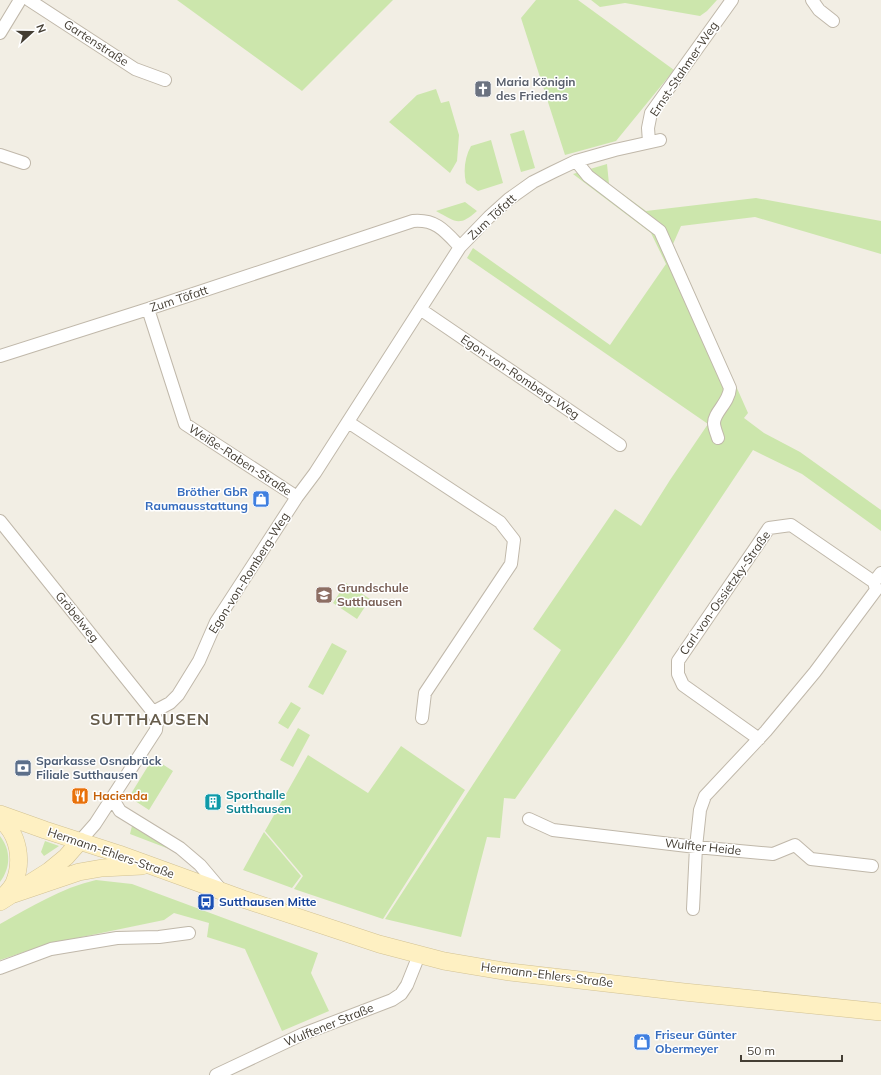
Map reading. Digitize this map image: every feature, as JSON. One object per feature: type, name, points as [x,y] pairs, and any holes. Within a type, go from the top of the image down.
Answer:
[{"type":"street","points":[[0,32],[20,0]]},
{"type":"street","name":"Gartenstraße","points":[[29,0],[135,69],[165,80]]},
{"type":"street","name":"Ernst-Stahmer-Weg","points":[[654,141],[648,128],[651,113],[732,0]]},
{"type":"street","points":[[812,0],[819,10],[833,20]]},
{"type":"street","name":"Zum Töfatt","points":[[0,356],[148,309],[412,221],[424,220],[434,224],[446,232],[460,247],[489,216],[509,199],[533,182],[576,161],[654,141]]},
{"type":"street","points":[[0,155],[24,163]]},
{"type":"street","points":[[576,161],[588,176],[660,230],[730,388],[729,396],[716,416],[714,423],[718,438]]},
{"type":"street","name":"Egon-von-Romberg-Weg","points":[[153,712],[170,703],[178,695],[199,661],[216,622],[297,497],[315,473],[460,247]]},
{"type":"street","name":"Weiße-Raben-Straße","points":[[148,309],[185,424],[297,497]]},
{"type":"street","name":"Egon-von-Romberg-Weg","points":[[420,309],[620,445]]},
{"type":"street","points":[[348,422],[500,522],[514,540],[511,564],[425,693],[422,718]]},
{"type":"street","name":"Gröbelweg","points":[[0,521],[153,712]]},
{"type":"street","name":"Carl-von-Ossietzky-Straße","points":[[693,909],[696,847],[700,810],[705,796],[760,739],[815,672],[876,590],[877,578],[791,525],[769,528],[678,661],[678,674],[683,685],[760,739]]},
{"type":"street","points":[[5,899],[49,871],[66,857],[95,824],[156,730],[157,721],[153,712]]},
{"type":"street","name":"Hermann-Ehlers-Straße","points":[[112,798],[120,811],[180,848],[200,865],[222,892]]},
{"type":"street","name":"Hermann-Ehlers-Straße","points":[[0,814],[222,892],[379,944],[444,961],[510,972],[684,992],[881,1012]]},
{"type":"street","points":[[0,819],[14,836],[19,850],[18,866],[13,884],[5,899]]},
{"type":"street","name":"Wulfter Heide","points":[[529,819],[553,830],[696,847],[773,854],[795,845],[810,859],[872,866]]},
{"type":"street","points":[[5,899],[79,872],[95,868],[148,866]]},
{"type":"street","points":[[0,968],[51,949],[117,938],[159,937],[189,933]]},
{"type":"street","name":"Wulftener Straße","points":[[216,1075],[303,1034],[392,1000],[401,994],[407,986],[419,955]]},
{"type":"green space","points":[[177,0],[393,0],[302,91]]},
{"type":"green space","points":[[536,0],[578,0],[674,70],[616,141],[565,155],[521,18]]},
{"type":"green space","points":[[591,0],[717,0],[700,16],[625,3],[600,7]]},
{"type":"green space","points":[[436,89],[441,103],[449,101],[459,135],[457,161],[450,173],[389,122],[417,95]]},
{"type":"green space","points":[[524,130],[535,168],[521,172],[510,134]]},
{"type":"green space","points":[[491,140],[503,183],[478,191],[466,183],[465,168],[467,155],[471,146]]},
{"type":"green space","points":[[607,164],[609,184],[646,211],[756,198],[881,221],[881,254],[755,217],[681,226],[673,244],[748,413],[744,418],[764,433],[800,452],[881,510],[881,531],[802,474],[753,450],[624,643],[515,799],[504,798],[500,838],[487,837],[461,937],[385,919],[561,650],[533,629],[615,509],[641,526],[708,424],[467,258],[473,248],[610,345],[666,264],[651,233],[573,174]]},
{"type":"green space","points":[[465,202],[477,211],[461,221],[448,218],[436,211]]},
{"type":"green space","points":[[346,583],[370,599],[357,619],[333,603]]},
{"type":"green space","points":[[332,643],[347,651],[323,695],[308,687]]},
{"type":"green space","points":[[291,702],[301,708],[288,729],[278,723]]},
{"type":"green space","points":[[298,728],[310,735],[293,767],[280,760]]},
{"type":"green space","points":[[401,746],[465,790],[383,919],[294,889],[303,876],[265,831],[308,755],[368,793]]},
{"type":"green space","points":[[153,758],[173,771],[149,810],[129,797]]},
{"type":"green space","points":[[132,826],[177,852],[130,834]]},
{"type":"green space","points":[[264,832],[301,876],[292,888],[243,870]]},
{"type":"green space","points":[[0,836],[4,841],[8,853],[8,865],[0,882]]},
{"type":"green space","points":[[45,841],[59,846],[44,856],[41,852]]},
{"type":"green space","points":[[96,880],[132,884],[318,953],[311,973],[329,1011],[282,1031],[245,949],[207,937],[209,923],[174,913],[164,920],[48,944],[0,960],[0,924],[58,893],[83,883]]},
{"type":"place","name":"Maria Königin des Friedens","points":[[483,89]]},
{"type":"place","name":"Bröther GbR Raumausstattung","points":[[261,499]]},
{"type":"place","name":"Grundschule Sutthausen","points":[[324,595]]},
{"type":"place","name":"Sparkasse Osnabrück Filiale Sutthausen","points":[[23,768]]},
{"type":"place","name":"Hacienda","points":[[80,796]]},
{"type":"place","name":"Sporthalle Sutthausen","points":[[213,802]]},
{"type":"place","name":"Sutthausen Mitte","points":[[206,902]]},
{"type":"place","name":"Friseur Günter Obermeyer","points":[[642,1042]]},
{"type":"district","name":"SUTTHAUSEN","points":[[150,719]]}]
